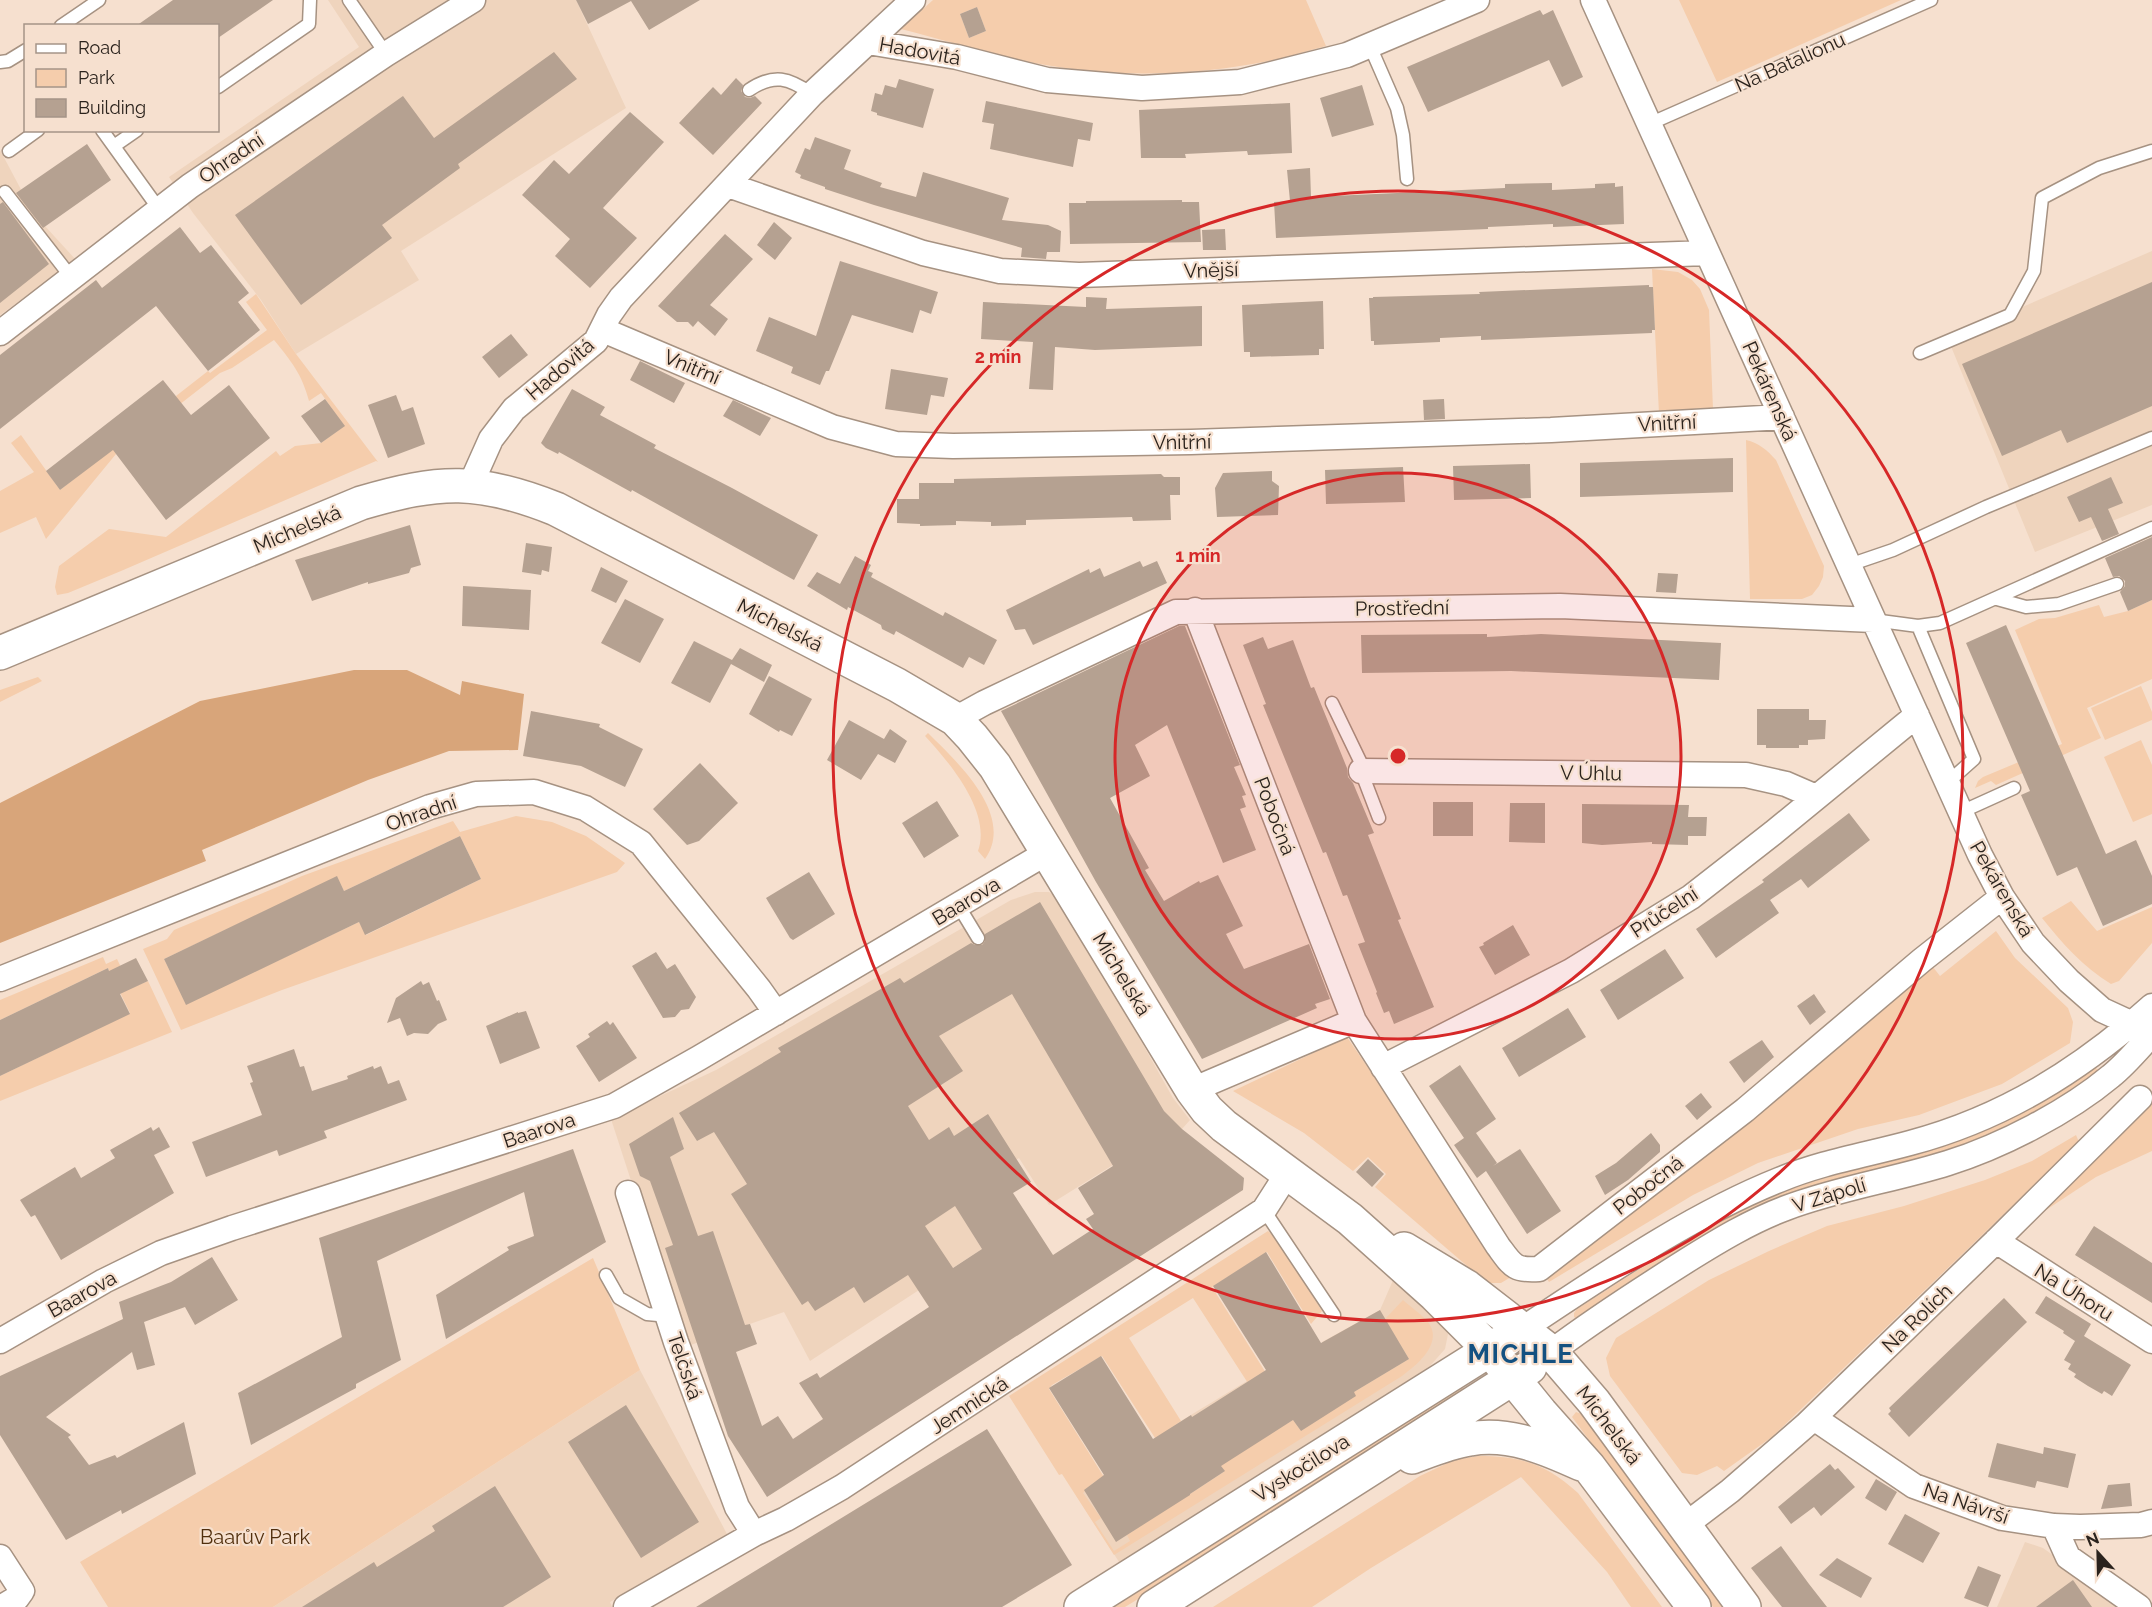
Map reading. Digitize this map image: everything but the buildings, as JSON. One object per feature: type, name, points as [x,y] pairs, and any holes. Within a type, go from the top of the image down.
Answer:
[{"type":"street","name":"Ohradní","points":[[0,333],[190,186],[386,54],[473,0]]},
{"type":"street","points":[[868,42],[913,0]]},
{"type":"street","points":[[1447,5],[1477,0]]},
{"type":"street","name":"Pekárenská","points":[[1593,0],[1960,812],[2002,897],[2033,943],[2069,981],[2102,1010],[2145,1031]]},
{"type":"street","name":"Hadovitá","points":[[470,486],[491,439],[514,409],[596,341],[609,315],[621,298],[812,94],[868,42],[957,57],[1047,80],[1142,88],[1240,82],[1347,55],[1370,46],[1447,5]]},
{"type":"street","name":"Vnější","points":[[728,185],[923,253],[1000,271],[1079,275],[1707,253]]},
{"type":"street","name":"Vnitřní","points":[[603,330],[832,427],[896,444],[953,446],[1191,442],[1551,430],[1782,417]]},
{"type":"street","name":"Michelská","points":[[0,653],[361,503],[414,488],[441,485],[470,486],[521,495],[556,509],[897,685],[955,719],[995,766],[1192,1090],[1207,1110],[1224,1126],[1350,1220],[1435,1295],[1490,1350],[1589,1467],[1694,1607]]},
{"type":"street","name":"Prostřední","points":[[955,719],[1176,612],[1560,606],[1873,620]]},
{"type":"street","name":"Pobočná","points":[[1195,610],[1354,1021],[1511,1264],[1524,1270],[1539,1269],[1745,1110],[1922,960],[2002,897]]},
{"type":"street","name":"Průčelní","points":[[1383,1066],[1571,971],[1700,890],[1917,715]]},
{"type":"street","name":"V Úhlu","points":[[1361,771],[1746,775],[1786,784],[1816,797]]},
{"type":"street","name":"Ohradní","points":[[0,979],[430,807],[476,794],[534,792],[585,808],[642,843],[776,1013]]},
{"type":"street","name":"Baarova","points":[[0,1341],[104,1281],[161,1253],[232,1228],[614,1106],[1047,852]]},
{"type":"street","name":"V Zápolí","points":[[1513,1378],[1593,1320],[1673,1269],[1737,1231],[1784,1208],[1837,1191],[1948,1163],[2000,1142],[2048,1118],[2111,1076],[2145,1031],[2152,1006]]},
{"type":"street","points":[[1192,1090],[1354,1021]]},
{"type":"street","name":"V Zápolí","points":[[1521,1330],[1666,1238],[1726,1204],[1798,1172],[1910,1143],[1978,1121],[2042,1089],[2145,1031]]},
{"type":"street","name":"Na Rolích","points":[[1684,1526],[1730,1491],[1814,1418],[2140,1098]]},
{"type":"street","name":"Jemnická","points":[[627,1607],[754,1534],[786,1519],[842,1487],[1264,1210],[1287,1174]]},
{"type":"street","name":"Telčská","points":[[628,1193],[669,1316],[675,1342],[737,1507],[754,1534]]},
{"type":"street","name":"Michelská","points":[[1350,1220],[1458,1282],[1551,1352],[1582,1386],[1744,1607]]},
{"type":"street","name":"Na Úhoru","points":[[1996,1241],[2152,1341]]},
{"type":"street","name":"Vyskočilova","points":[[1081,1607],[1521,1330]]},
{"type":"street","name":"Vyskočilova","points":[[1154,1607],[1513,1378]]},
{"type":"street","name":"Na Návrší","points":[[1814,1418],[1914,1486],[2002,1518],[2054,1526],[2080,1527],[2141,1525],[2152,1522]]},
{"type":"street","name":"Vyskočilova","points":[[1362,1474],[1470,1439],[1497,1438],[1514,1439],[1557,1453],[1589,1467]]},
{"type":"street","points":[[2054,1526],[2068,1557],[2139,1607]]},
{"type":"street","points":[[0,1557],[22,1591],[17,1598],[2,1607]]},
{"type":"lane","points":[[65,24],[99,0]]},
{"type":"lane","points":[[219,86],[309,24],[310,0]]},
{"type":"lane","points":[[349,0],[386,54]]},
{"type":"lane","name":"Na Batalionu","points":[[1649,124],[1931,0]]},
{"type":"lane","points":[[1370,46],[1397,108],[1403,135],[1407,179]]},
{"type":"lane","points":[[0,62],[8,61],[24,51]]},
{"type":"lane","points":[[750,90],[760,82],[777,79],[794,82],[812,94]]},
{"type":"lane","points":[[9,151],[35,132]]},
{"type":"lane","points":[[104,132],[159,209]]},
{"type":"lane","points":[[114,146],[134,132]]},
{"type":"lane","points":[[1920,353],[2010,315],[2034,271],[2042,198],[2099,168],[2152,151]]},
{"type":"lane","points":[[5,192],[71,277]]},
{"type":"lane","points":[[1849,565],[1893,550],[1986,507],[2152,438]]},
{"type":"lane","points":[[1873,620],[1918,626],[1940,623],[2152,528]]},
{"type":"lane","points":[[1997,599],[2026,607],[2058,604],[2116,585]]},
{"type":"lane","points":[[1918,626],[1974,759],[1947,783]]},
{"type":"lane","points":[[1332,703],[1360,760],[1361,771],[1380,818]]},
{"type":"lane","points":[[1960,812],[2014,788]]},
{"type":"lane","points":[[958,905],[978,938]]},
{"type":"lane","points":[[1264,1210],[1334,1315]]},
{"type":"lane","points":[[606,1275],[619,1298],[647,1314],[669,1316]]},
{"type":"shaded area","points":[[328,0],[576,0],[626,108],[401,251],[419,280],[296,354],[261,300],[193,213],[169,177],[359,47]]},
{"type":"shaded area","points":[[0,150],[34,214],[76,260],[0,315]]},
{"type":"shaded area","points":[[2152,251],[2152,505],[2035,552],[1948,339]]},
{"type":"shaded area","points":[[354,670],[407,670],[460,695],[462,681],[524,694],[518,750],[449,751],[368,780],[202,850],[206,861],[0,943],[0,803],[200,701]]},
{"type":"shaded area","points":[[1035,892],[1049,892],[1063,902],[1173,1098],[1190,1120],[1182,1129],[1129,1155],[1049,1205],[1019,1158],[952,1200],[982,1249],[810,1361],[784,1312],[685,1347],[611,1119],[716,1070],[1011,900]]},
{"type":"shaded area","points":[[1394,1278],[1442,1320],[1448,1334],[1445,1349],[1422,1375],[1121,1565],[1076,1495],[1171,1427],[1247,1381],[1255,1394],[1334,1360],[1322,1342],[1380,1310]]},
{"type":"shaded area","points":[[640,1370],[727,1534],[610,1602],[612,1607],[273,1607]]},
{"type":"shaded area","points":[[2025,1542],[2043,1548],[2125,1607],[1997,1607]]},
{"type":"green space","points":[[933,0],[1306,0],[1326,46],[1242,66],[1188,72],[1106,72],[1033,63],[901,29]],"holes":[[[977,7],[986,31],[969,38],[960,14]]]},
{"type":"green space","points":[[1679,0],[1901,0],[1717,82]]},
{"type":"green space","points":[[1652,269],[1678,272],[1692,280],[1700,289],[1709,310],[1713,409],[1659,414]]},
{"type":"green space","points":[[256,294],[296,354],[378,462],[68,593],[57,595],[55,587],[59,566],[109,529],[166,537],[276,451],[280,456],[295,446],[321,443],[344,426],[321,393],[309,401],[295,368],[274,340],[232,368],[220,373],[116,454],[46,539],[36,517],[0,533],[0,491],[34,472],[11,443],[21,435],[60,490],[208,371],[210,373],[267,330],[246,302]]},
{"type":"green space","points":[[1746,440],[1762,447],[1776,460],[1824,566],[1819,586],[1812,595],[1802,599],[1750,599]]},
{"type":"green space","points":[[2152,600],[2152,679],[2087,708],[2101,738],[1996,785],[1991,781],[1975,788],[1983,777],[2062,744],[2015,630],[2039,619],[2055,618],[2099,605],[2104,617],[2128,611]]},
{"type":"green space","points":[[38,677],[42,681],[0,702],[0,690]]},
{"type":"green space","points":[[2141,686],[2152,712],[2152,720],[2105,740],[2091,708]]},
{"type":"green space","points":[[928,733],[967,774],[988,807],[993,825],[993,842],[985,859],[978,851],[981,836],[974,804],[956,774],[925,736]]},
{"type":"green space","points":[[2141,740],[2152,765],[2152,814],[2133,822],[2104,757]]},
{"type":"green space","points":[[516,816],[552,822],[586,836],[625,863],[617,872],[282,990],[181,1030],[143,949],[167,939],[174,930],[302,876],[453,821],[460,832]],"holes":[[[460,836],[481,879],[366,935],[359,922],[186,1004],[164,959],[337,877],[344,891]]]},
{"type":"green space","points":[[2071,901],[2097,931],[2152,907],[2152,943],[2119,981],[2111,984],[2091,970],[2042,918]]},
{"type":"green space","points":[[1996,931],[2015,958],[2068,1008],[2073,1022],[2070,1043],[2002,1084],[1919,1115],[1858,1129],[1758,1163],[1693,1195],[1549,1282],[1544,1274],[1929,962],[1940,976]]},
{"type":"green space","points":[[103,957],[106,964],[117,959],[131,988],[148,981],[172,1032],[0,1101],[0,1076],[130,1013],[108,968],[0,1020],[0,1000]]},
{"type":"green space","points":[[1347,1037],[1511,1277],[1501,1283],[1487,1283],[1375,1187],[1386,1174],[1368,1157],[1353,1171],[1304,1133],[1233,1091]]},
{"type":"green space","points":[[2095,1067],[2100,1072],[2071,1095],[1967,1149],[1837,1185],[1577,1319],[1574,1317],[1577,1309],[1652,1261],[1703,1230],[1756,1203],[1805,1184],[1918,1153],[1981,1132],[2031,1107]]},
{"type":"green space","points":[[2152,1098],[2152,1151],[2096,1177],[2043,1212],[2109,1147]]},
{"type":"green space","points":[[2076,1135],[2079,1142],[1772,1437],[1724,1471],[1717,1466],[1697,1475],[1682,1473],[1610,1376],[1606,1358],[1616,1338],[1709,1280],[1827,1226],[1904,1206],[1985,1180],[2032,1161]]},
{"type":"green space","points":[[1268,1231],[1277,1239],[1322,1311],[1311,1324],[1267,1252],[1212,1287],[1266,1373],[1255,1394],[1193,1298],[1129,1338],[1181,1421],[1171,1428],[1180,1441],[1157,1441],[1102,1356],[1052,1385],[1049,1389],[1104,1477],[1093,1483],[1083,1493],[1101,1518],[1095,1522],[1114,1551],[1130,1541],[1127,1535],[1224,1472],[1220,1464],[1293,1420],[1301,1431],[1354,1392],[1409,1359],[1385,1319],[1403,1300],[1428,1322],[1432,1330],[1431,1345],[1421,1360],[1402,1376],[1114,1555],[1062,1474],[1059,1475],[1009,1396]]},
{"type":"green space","name":"Baarův Park","points":[[593,1258],[640,1370],[273,1607],[108,1607],[80,1562]]},
{"type":"green space","points":[[1460,1384],[1466,1391],[1156,1588],[1125,1607],[1105,1607]]},
{"type":"green space","points":[[1576,1412],[1582,1414],[1725,1607],[1713,1607],[1572,1417]]},
{"type":"green space","points":[[1478,1456],[1520,1460],[1544,1469],[1566,1483],[1578,1493],[1662,1607],[1631,1607],[1607,1572],[1521,1477],[1371,1568],[1312,1607],[1213,1607],[1420,1476],[1454,1460]]},
{"type":"district","name":"MICHLE","points":[[1521,1354]]}]
